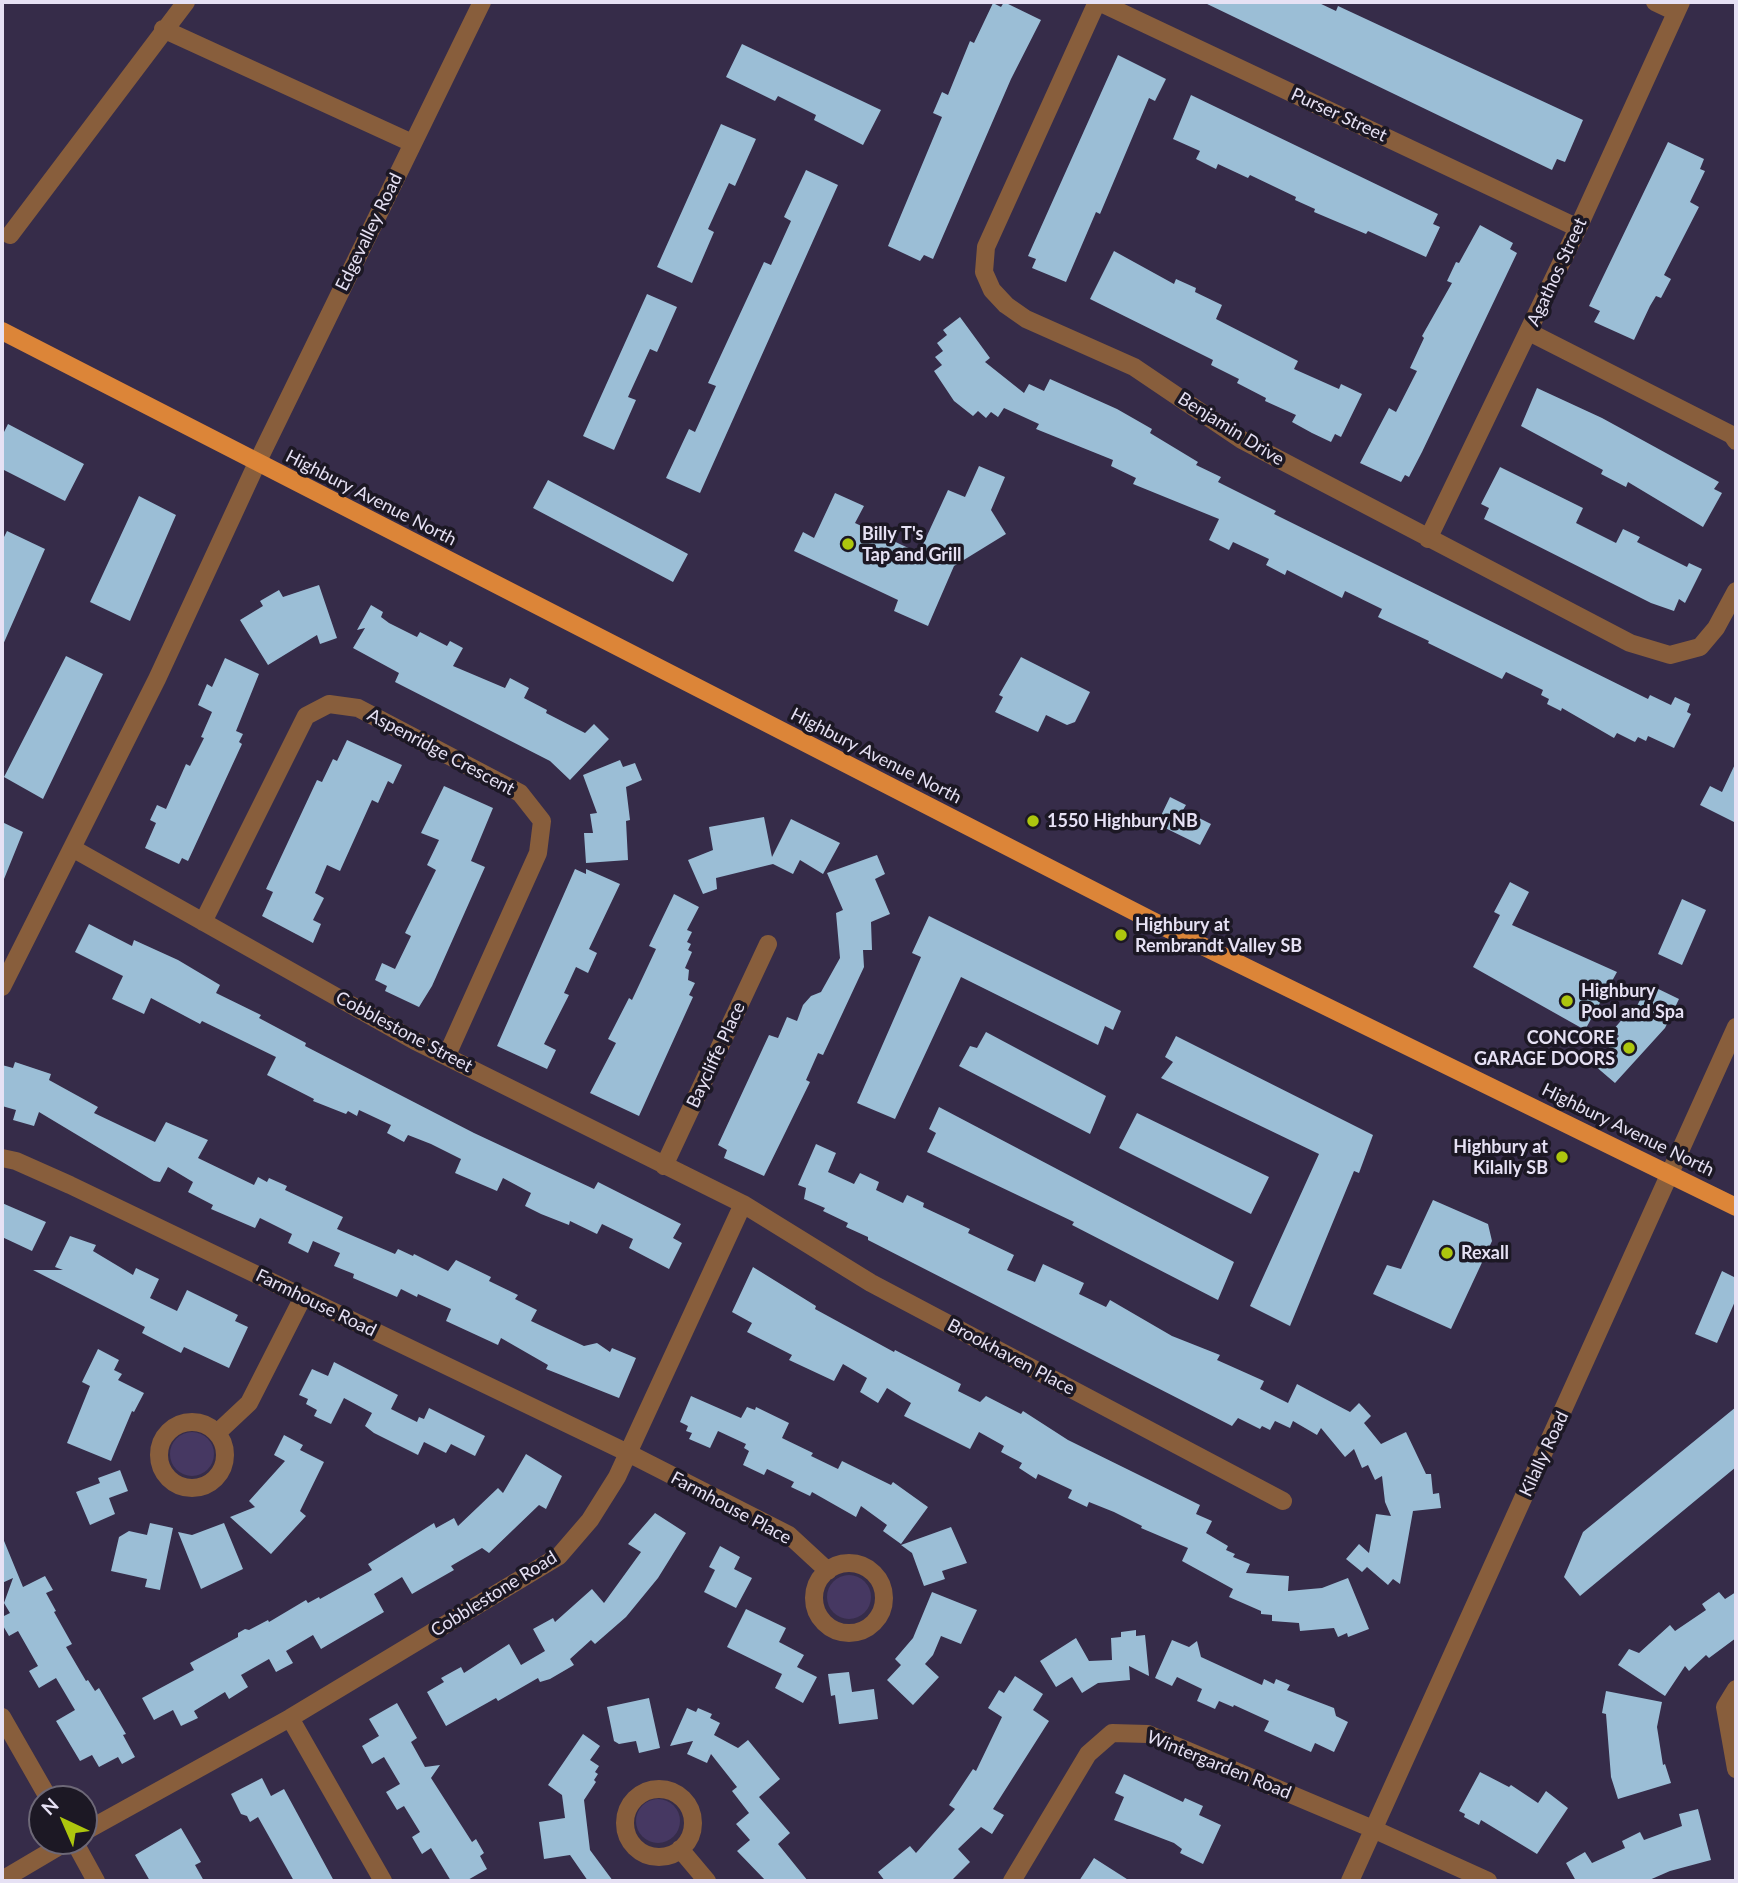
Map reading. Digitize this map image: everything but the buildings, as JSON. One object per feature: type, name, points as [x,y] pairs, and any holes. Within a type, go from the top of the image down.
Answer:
[{"type":"main road","name":"Highbury Avenue North","points":[[2,331],[1181,935],[1736,1207]]},
{"type":"street","points":[[10,235],[186,2]]},
{"type":"street","name":"Edgevalley Road","points":[[2,987],[157,678],[257,463],[482,2]]},
{"type":"street","name":"Purser Street","points":[[1098,2],[1578,228]]},
{"type":"street","name":"Benjamin Drive","points":[[1098,2],[986,247],[984,272],[992,290],[1026,319],[1134,368],[1242,440],[1428,540],[1630,643],[1670,655],[1700,647],[1716,628],[1736,591]]},
{"type":"street","points":[[1655,2],[1679,7]]},
{"type":"street","name":"Agathos Street","points":[[1428,540],[1578,228],[1679,7]]},
{"type":"street","points":[[163,29],[412,143]]},
{"type":"street","points":[[1529,332],[1732,435],[1736,441]]},
{"type":"street","name":"Aspenridge Crescent","points":[[203,922],[306,716],[329,704],[358,708],[520,793],[542,821],[538,853],[447,1055]]},
{"type":"street","name":"Cobblestone Street","points":[[72,848],[415,1041],[743,1204]]},
{"type":"street","name":"Baycliffe Place","points":[[664,1166],[768,944]]},
{"type":"street","name":"Kilally Road","points":[[1350,1881],[1672,1174],[1736,1027]]},
{"type":"street","name":"Farmhouse Road","points":[[2,1158],[16,1161],[70,1185],[628,1453]]},
{"type":"street","name":"Cobblestone Road","points":[[98,1824],[290,1718],[559,1556],[590,1520],[628,1453],[743,1204]]},
{"type":"street","name":"Brookhaven Place","points":[[743,1204],[871,1283],[1283,1501]]},
{"type":"street","points":[[217,1433],[248,1403],[303,1297]]},
{"type":"street","name":"Farmhouse Place","points":[[628,1453],[789,1535],[828,1571]]},
{"type":"street","points":[[1736,1689],[1725,1707],[1736,1769]]},
{"type":"street","points":[[2,1717],[41,1785]]},
{"type":"street","points":[[290,1718],[383,1881]]},
{"type":"street","name":"Wintergarden Road","points":[[1012,1881],[1088,1754],[1112,1733],[1148,1734],[1488,1881]]},
{"type":"street","points":[[680,1849],[707,1881]]},
{"type":"street","points":[[2,1880],[44,1855]]},
{"type":"street","points":[[82,1855],[96,1881]]},
{"type":"shaded area","points":[[192,1432],[207,1439],[214,1454],[207,1469],[192,1476],[177,1469],[170,1454],[177,1439]]},
{"type":"shaded area","points":[[849,1575],[858,1576],[865,1581],[870,1588],[870,1606],[865,1613],[858,1618],[849,1619],[840,1618],[833,1613],[828,1606],[827,1597],[828,1588],[833,1581],[840,1576]]},
{"type":"shaded area","points":[[658,1799],[673,1806],[680,1821],[673,1836],[658,1843],[643,1836],[636,1821],[643,1806]]},
{"type":"place","name":"Billy T's Tap and Grill","points":[[848,544]]},
{"type":"place","name":"1550 Highbury NB","points":[[1033,821]]},
{"type":"place","name":"Highbury at Rembrandt Valley SB","points":[[1121,935]]},
{"type":"place","name":"Highbury Pool and Spa","points":[[1567,1001]]},
{"type":"place","name":"CONCORE GARAGE DOORS","points":[[1629,1048]]},
{"type":"place","name":"Highbury at Kilally SB","points":[[1562,1157]]},
{"type":"place","name":"Rexall","points":[[1447,1253]]}]
